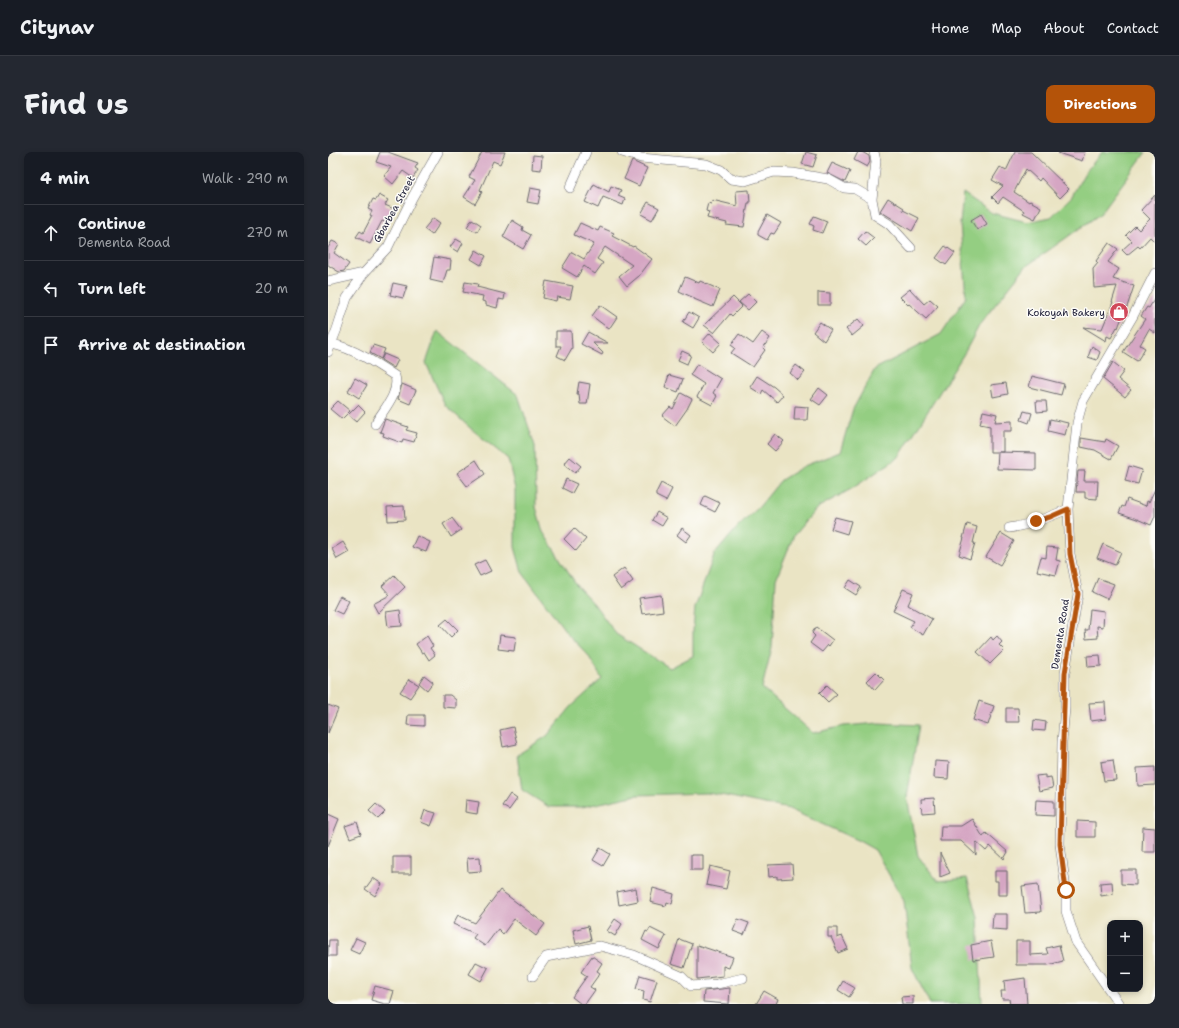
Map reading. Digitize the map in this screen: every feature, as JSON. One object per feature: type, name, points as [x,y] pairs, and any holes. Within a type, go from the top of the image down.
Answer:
[{"type":"street","name":"Gbarbea Street","points":[[330,348],[347,298],[364,274],[388,246],[412,198],[438,152]]},
{"type":"street","points":[[570,188],[586,152]]},
{"type":"street","points":[[622,152],[641,158],[706,164],[721,170],[731,179],[745,181],[774,172],[793,173],[828,180],[844,188],[855,190],[872,199]]},
{"type":"street","points":[[874,152],[876,161],[872,199],[875,215],[889,224],[911,248]]},
{"type":"street","name":"Dementa Road","points":[[1119,1004],[1076,942],[1066,911],[1066,890],[1060,844],[1062,742],[1065,673],[1078,594],[1070,554],[1068,509],[1077,422],[1083,401],[1129,322],[1155,273]]},
{"type":"street","points":[[328,281],[364,274]]},
{"type":"street","points":[[330,348],[344,346],[395,376],[397,382],[393,393],[386,408],[375,424]]},
{"type":"street","points":[[1009,528],[1023,526],[1068,509]]},
{"type":"street","points":[[533,976],[546,957],[600,946],[634,955],[681,976],[691,986],[717,984],[743,978]]},
{"type":"green space","points":[[1102,152],[1146,152],[1100,214],[1025,267],[980,324],[965,352],[899,457],[853,488],[817,508],[794,535],[776,579],[772,647],[762,688],[813,733],[844,726],[879,723],[919,725],[907,797],[918,856],[938,881],[967,878],[978,917],[982,1004],[930,1004],[912,968],[904,901],[875,850],[859,841],[789,809],[707,793],[637,795],[582,807],[549,807],[522,790],[517,755],[547,736],[571,707],[602,679],[588,655],[567,633],[522,572],[515,547],[515,489],[508,459],[445,405],[426,363],[437,331],[518,395],[535,446],[536,507],[543,532],[578,587],[594,604],[616,634],[670,668],[693,656],[695,608],[714,555],[737,528],[759,507],[781,480],[804,466],[840,452],[853,409],[875,369],[941,334],[966,297],[960,224],[963,193],[992,213],[1027,222],[1051,217],[1072,196],[1084,174]]},
{"type":"building","points":[[380,152],[388,152],[418,163],[415,168],[418,170],[413,178],[403,171],[393,184],[384,176],[391,167],[376,162]]},
{"type":"building","points":[[482,152],[505,152],[500,164],[493,161],[480,190],[482,192],[475,204],[464,197],[475,180],[469,177]]},
{"type":"building","points":[[806,152],[817,155],[813,167],[802,164]]},
{"type":"building","points":[[858,152],[862,152],[869,156],[870,162],[867,167],[854,160]]},
{"type":"building","points":[[1015,152],[1031,152],[1069,189],[1060,198],[1041,178],[1039,181],[1026,169],[1014,192],[1029,202],[1030,201],[1041,207],[1035,219],[1023,213],[1024,211],[1003,197],[998,203],[992,197],[1003,186],[992,180],[1000,167],[1006,171]]},
{"type":"building","points":[[1085,152],[1082,161],[1058,153]]},
{"type":"building","points":[[533,155],[542,156],[541,170],[532,169]]},
{"type":"building","points":[[632,161],[647,168],[639,186],[624,179]]},
{"type":"building","points":[[832,163],[850,171],[845,182],[827,173]]},
{"type":"building","points":[[594,184],[609,192],[611,186],[621,190],[618,196],[625,199],[623,205],[603,197],[598,208],[585,202]]},
{"type":"building","points":[[530,188],[541,190],[538,204],[527,202]]},
{"type":"building","points":[[749,190],[750,203],[748,203],[744,227],[726,225],[727,223],[707,218],[709,212],[706,211],[708,203],[711,204],[712,200],[737,206],[736,191]]},
{"type":"building","points":[[379,195],[388,200],[385,205],[394,209],[387,223],[382,221],[370,244],[356,237],[360,231],[363,233],[372,216],[370,215],[372,211],[368,209],[373,199],[376,200]]},
{"type":"building","points":[[1155,195],[1155,242],[1150,237],[1140,248],[1138,246],[1127,255],[1122,250],[1132,241],[1126,235],[1135,226],[1139,230],[1150,219],[1141,210]]},
{"type":"building","points":[[888,198],[904,208],[903,210],[919,218],[912,231],[880,211]]},
{"type":"building","points":[[648,202],[659,208],[652,220],[641,214]]},
{"type":"building","points":[[981,214],[987,224],[977,230],[971,220]]},
{"type":"building","points":[[767,215],[781,223],[774,234],[771,233],[767,240],[758,235],[758,232]]},
{"type":"building","points":[[814,216],[827,221],[822,233],[813,230],[814,226],[810,224]]},
{"type":"building","points":[[433,218],[440,223],[432,235],[424,229]]},
{"type":"building","points":[[472,219],[481,225],[477,232],[467,227]]},
{"type":"building","points":[[512,220],[523,227],[522,230],[531,235],[523,249],[503,237]]},
{"type":"building","points":[[580,223],[598,231],[600,227],[614,233],[612,236],[633,247],[634,246],[652,259],[639,276],[627,286],[619,276],[632,265],[605,247],[597,259],[603,263],[595,274],[584,266],[577,277],[562,268],[572,252],[584,259],[594,244],[574,235]]},
{"type":"building","points":[[865,231],[874,238],[866,246],[858,239]]},
{"type":"building","points":[[456,239],[463,243],[458,252],[450,247]]},
{"type":"building","points":[[332,241],[339,244],[334,253],[349,264],[344,271],[339,272],[328,265],[328,248]]},
{"type":"building","points":[[1109,243],[1118,249],[1108,262],[1119,269],[1113,279],[1134,286],[1118,328],[1117,327],[1111,338],[1107,336],[1106,341],[1083,327],[1102,329],[1113,302],[1117,286],[1094,288],[1093,269],[1098,263],[1096,261]]},
{"type":"building","points":[[945,246],[955,253],[946,265],[936,258]]},
{"type":"building","points":[[476,250],[486,256],[481,265],[471,259]]},
{"type":"building","points":[[434,257],[451,260],[450,270],[447,270],[443,283],[430,280]]},
{"type":"building","points":[[685,277],[699,283],[700,281],[720,290],[713,307],[679,291]]},
{"type":"building","points":[[546,281],[573,286],[570,299],[557,297],[556,301],[543,298]]},
{"type":"building","points":[[465,282],[478,284],[477,287],[505,294],[504,300],[499,299],[497,308],[486,305],[486,302],[482,301],[483,296],[463,292]]},
{"type":"building","points":[[393,283],[407,286],[403,298],[390,295]]},
{"type":"building","points":[[910,289],[924,304],[930,299],[938,306],[926,319],[900,297]]},
{"type":"building","points":[[818,292],[830,293],[830,305],[818,305]]},
{"type":"building","points":[[748,294],[756,302],[748,310],[739,302]]},
{"type":"building","points":[[733,297],[742,306],[732,316],[730,314],[714,333],[704,325]]},
{"type":"building","points":[[1155,298],[1155,333],[1149,329],[1140,345],[1145,348],[1137,361],[1123,352],[1145,319],[1141,316],[1147,307],[1149,308]]},
{"type":"building","points":[[600,305],[617,317],[609,329],[592,316]]},
{"type":"building","points":[[689,312],[699,318],[693,328],[683,322]]},
{"type":"building","points":[[858,319],[864,326],[852,336],[846,329]]},
{"type":"building","points":[[820,322],[831,330],[824,341],[813,332]]},
{"type":"building","points":[[556,331],[571,331],[572,348],[565,360],[557,356],[561,346],[556,346]]},
{"type":"building","points":[[588,332],[608,343],[593,343],[603,353],[602,355],[581,344]]},
{"type":"building","points":[[762,332],[770,338],[763,348],[765,350],[753,367],[731,353],[735,348],[731,345],[739,334],[753,344]]},
{"type":"building","points":[[710,333],[721,343],[713,352],[702,342]]},
{"type":"building","points":[[373,345],[385,349],[381,359],[370,353]]},
{"type":"building","points":[[1092,346],[1100,352],[1097,360],[1088,357]]},
{"type":"building","points":[[682,351],[691,355],[687,364],[678,360]]},
{"type":"building","points":[[384,354],[398,360],[394,368],[381,360]]},
{"type":"building","points":[[1113,362],[1124,371],[1118,379],[1131,390],[1125,397],[1103,379]]},
{"type":"building","points":[[697,364],[721,379],[713,393],[717,396],[712,405],[697,397],[704,384],[690,375]]},
{"type":"building","points":[[796,365],[805,372],[798,380],[790,373]]},
{"type":"building","points":[[669,375],[683,379],[678,392],[665,387]]},
{"type":"building","points":[[757,376],[783,395],[777,402],[763,390],[761,394],[750,387]]},
{"type":"building","points":[[1032,376],[1064,384],[1061,395],[1029,387]]},
{"type":"building","points":[[355,378],[367,385],[359,398],[348,391]]},
{"type":"building","points":[[579,382],[590,384],[587,404],[580,404],[579,394],[577,394]]},
{"type":"building","points":[[1006,383],[1008,394],[993,397],[991,385]]},
{"type":"building","points":[[402,384],[416,390],[410,404],[398,399]]},
{"type":"building","points":[[819,388],[828,395],[820,405],[811,399]]},
{"type":"building","points":[[681,393],[692,399],[675,426],[662,416],[670,407],[673,409]]},
{"type":"building","points":[[338,401],[350,411],[342,419],[330,409]]},
{"type":"building","points":[[1036,401],[1046,401],[1047,411],[1037,412]]},
{"type":"building","points":[[358,405],[365,412],[356,422],[348,415]]},
{"type":"building","points":[[795,406],[808,407],[807,420],[794,420]]},
{"type":"building","points":[[983,411],[997,414],[995,422],[1012,421],[1012,431],[1003,431],[1003,452],[990,452],[990,426],[980,424]]},
{"type":"building","points":[[1024,411],[1032,413],[1029,423],[1021,420]]},
{"type":"building","points":[[385,419],[408,427],[406,430],[417,433],[414,442],[403,439],[402,443],[383,436],[384,433],[380,432]]},
{"type":"building","points":[[1050,419],[1068,423],[1065,435],[1048,431]]},
{"type":"building","points":[[775,434],[784,441],[775,451],[767,444]]},
{"type":"building","points":[[1081,438],[1105,442],[1106,439],[1118,446],[1111,459],[1095,450],[1081,447]]},
{"type":"building","points":[[998,452],[1036,453],[1036,470],[997,469]]},
{"type":"building","points":[[570,457],[581,466],[575,473],[564,464]]},
{"type":"building","points":[[476,460],[485,474],[467,486],[457,473]]},
{"type":"building","points":[[1129,466],[1142,470],[1138,484],[1125,481]]},
{"type":"building","points":[[1078,471],[1085,471],[1084,481],[1098,481],[1097,499],[1085,498],[1085,492],[1076,492]]},
{"type":"building","points":[[566,479],[577,484],[572,493],[562,488]]},
{"type":"building","points":[[661,483],[672,489],[666,501],[656,496]]},
{"type":"building","points":[[1155,489],[1155,516],[1151,525],[1119,513],[1122,506],[1124,507],[1127,499],[1146,506],[1147,501],[1149,502]]},
{"type":"building","points":[[705,496],[720,503],[715,512],[701,505]]},
{"type":"building","points":[[404,506],[405,520],[388,521],[387,507]]},
{"type":"building","points":[[657,512],[667,518],[662,526],[652,520]]},
{"type":"building","points":[[835,517],[851,521],[847,534],[831,529]]},
{"type":"building","points":[[452,518],[461,530],[451,537],[443,524]]},
{"type":"building","points":[[967,524],[977,527],[973,543],[975,543],[970,559],[959,555]]},
{"type":"building","points":[[574,528],[586,539],[576,551],[564,539]]},
{"type":"building","points":[[682,528],[691,535],[686,542],[677,535]]},
{"type":"building","points":[[1001,533],[1014,541],[1000,565],[986,557]]},
{"type":"building","points":[[417,536],[430,542],[426,552],[412,547]]},
{"type":"building","points":[[343,542],[349,552],[337,559],[332,549]]},
{"type":"building","points":[[1103,544],[1121,552],[1115,565],[1097,558]]},
{"type":"building","points":[[1047,547],[1058,548],[1056,560],[1060,561],[1056,575],[1037,571],[1041,557],[1046,558]]},
{"type":"building","points":[[485,560],[491,571],[480,576],[474,565]]},
{"type":"building","points":[[624,568],[633,581],[621,590],[612,577]]},
{"type":"building","points":[[394,575],[405,587],[378,613],[373,604],[390,595],[382,586]]},
{"type":"building","points":[[1098,578],[1114,584],[1107,599],[1092,592]]},
{"type":"building","points":[[850,580],[861,587],[856,595],[845,588]]},
{"type":"building","points":[[903,589],[913,593],[908,605],[932,619],[923,635],[910,627],[914,621],[893,611]]},
{"type":"building","points":[[661,595],[663,611],[642,614],[639,598]]},
{"type":"building","points":[[340,596],[349,601],[342,614],[333,610]]},
{"type":"building","points":[[1090,609],[1104,611],[1103,627],[1097,626],[1098,638],[1086,639],[1085,630],[1088,630]]},
{"type":"building","points":[[400,610],[402,626],[388,627],[386,612]]},
{"type":"building","points":[[447,619],[458,630],[451,637],[440,625]]},
{"type":"building","points":[[816,627],[833,640],[822,652],[810,643],[815,636],[812,633]]},
{"type":"building","points":[[500,635],[516,637],[514,651],[498,649]]},
{"type":"building","points":[[427,636],[433,646],[430,648],[435,655],[429,660],[416,644]]},
{"type":"building","points":[[997,636],[1002,642],[999,645],[1004,650],[990,664],[977,652],[991,637],[993,640]]},
{"type":"building","points":[[1100,655],[1101,666],[1088,667],[1087,656]]},
{"type":"building","points":[[876,672],[884,680],[875,690],[867,681]]},
{"type":"building","points":[[424,675],[433,682],[427,690],[419,683]]},
{"type":"building","points":[[409,679],[419,685],[410,698],[400,692]]},
{"type":"building","points":[[827,685],[837,694],[828,702],[819,693]]},
{"type":"building","points":[[443,695],[450,695],[456,700],[456,708],[443,707]]},
{"type":"building","points":[[979,701],[994,706],[988,725],[973,720]]},
{"type":"building","points":[[1105,702],[1106,719],[1091,721],[1089,703]]},
{"type":"building","points":[[328,705],[338,709],[328,733]]},
{"type":"building","points":[[1006,708],[1018,708],[1019,722],[1006,722]]},
{"type":"building","points":[[408,715],[424,715],[424,726],[407,725]]},
{"type":"building","points":[[1034,720],[1046,722],[1045,731],[1033,730]]},
{"type":"building","points":[[513,727],[517,744],[503,747],[500,730]]},
{"type":"building","points":[[1113,760],[1116,780],[1104,781],[1101,762]]},
{"type":"building","points":[[935,761],[949,762],[948,779],[934,778]]},
{"type":"building","points":[[1155,767],[1155,785],[1138,786],[1137,768]]},
{"type":"building","points":[[1045,775],[1045,778],[1051,777],[1053,788],[1039,791],[1036,776]]},
{"type":"building","points":[[510,794],[517,799],[509,810],[502,806]]},
{"type":"building","points":[[934,798],[935,812],[922,813],[921,799]]},
{"type":"building","points":[[466,800],[479,802],[477,814],[465,812]]},
{"type":"building","points":[[1036,800],[1054,801],[1054,816],[1035,815]]},
{"type":"building","points":[[376,804],[385,812],[378,819],[369,811]]},
{"type":"building","points":[[425,810],[436,813],[431,826],[421,822]]},
{"type":"building","points":[[328,814],[339,819],[328,846]]},
{"type":"building","points":[[972,819],[983,837],[986,833],[1008,852],[1004,859],[990,846],[986,851],[976,842],[976,855],[961,841],[940,841],[941,826],[961,826]]},
{"type":"building","points":[[1077,821],[1095,822],[1095,837],[1077,837]]},
{"type":"building","points":[[357,822],[361,834],[350,838],[345,826]]},
{"type":"building","points":[[1143,827],[1155,828],[1155,852],[1142,852]]},
{"type":"building","points":[[600,848],[610,854],[603,866],[593,860]]},
{"type":"building","points":[[940,853],[950,873],[940,877]]},
{"type":"building","points":[[691,855],[703,855],[703,870],[691,870]]},
{"type":"building","points":[[393,857],[411,857],[411,874],[393,874]]},
{"type":"building","points":[[480,857],[481,871],[468,872],[467,858]]},
{"type":"building","points":[[792,864],[793,878],[777,879],[777,876],[769,877],[768,865]]},
{"type":"building","points":[[710,866],[730,871],[726,889],[706,885]]},
{"type":"building","points":[[1121,870],[1136,870],[1136,885],[1121,884]]},
{"type":"building","points":[[995,871],[1007,871],[1007,895],[998,895],[998,881],[995,881]]},
{"type":"building","points":[[373,878],[382,884],[375,896],[365,889]]},
{"type":"building","points":[[1112,882],[1113,894],[1101,896],[1100,883]]},
{"type":"building","points":[[1038,884],[1041,912],[1025,913],[1022,886]]},
{"type":"building","points":[[636,888],[638,901],[619,905],[617,892]]},
{"type":"building","points":[[653,888],[674,894],[672,904],[667,902],[666,906],[650,902]]},
{"type":"building","points":[[500,890],[545,924],[536,936],[514,919],[503,934],[498,929],[485,946],[473,938],[476,934],[453,924],[458,915],[475,923]]},
{"type":"building","points":[[993,914],[1007,914],[1007,930],[992,929]]},
{"type":"building","points":[[615,919],[622,924],[615,936],[607,931]]},
{"type":"building","points":[[738,919],[749,923],[744,935],[733,931]]},
{"type":"building","points":[[588,926],[591,940],[576,944],[573,930]]},
{"type":"building","points":[[650,928],[666,936],[659,949],[642,940],[646,931],[648,932]]},
{"type":"building","points":[[828,928],[837,928],[837,938],[842,936],[848,949],[838,953],[831,937],[828,937]]},
{"type":"building","points":[[356,938],[365,942],[359,954],[350,950]]},
{"type":"building","points":[[679,939],[692,944],[684,968],[671,964]]},
{"type":"building","points":[[329,940],[336,940],[336,956],[328,956]]},
{"type":"building","points":[[991,941],[994,957],[973,960],[971,945]]},
{"type":"building","points":[[1016,941],[1030,941],[1030,955],[1048,954],[1046,948],[1059,945],[1063,961],[1048,965],[1016,965]]},
{"type":"building","points":[[697,945],[733,957],[729,968],[723,966],[723,976],[697,979]]},
{"type":"building","points":[[592,956],[602,963],[597,971],[600,973],[590,987],[595,990],[585,1004],[581,1004],[572,997],[587,976],[581,972]]},
{"type":"building","points":[[476,962],[488,968],[481,981],[469,974]]},
{"type":"building","points":[[640,975],[657,980],[650,1002],[643,1000],[644,991],[636,989]]},
{"type":"building","points":[[1025,978],[1027,1004],[1010,1004],[1009,999],[1002,999],[1001,991],[1005,991],[1004,981]]},
{"type":"building","points":[[843,981],[855,988],[849,997],[838,990]]},
{"type":"building","points":[[375,986],[394,991],[390,1004],[371,1000]]},
{"type":"building","points":[[730,988],[729,1004],[703,1002],[704,991]]},
{"type":"building","points":[[764,991],[778,999],[776,1004],[756,1004]]},
{"type":"building","points":[[913,996],[913,1004],[902,1004],[901,997]]},
{"type":"place","name":"Kokoyah Bakery","points":[[1119,312]]},
{"type":"route","points":[[1036,521],[1068,509],[1070,554],[1078,594],[1065,673],[1065,708],[1062,742],[1060,844],[1066,890]]}]
